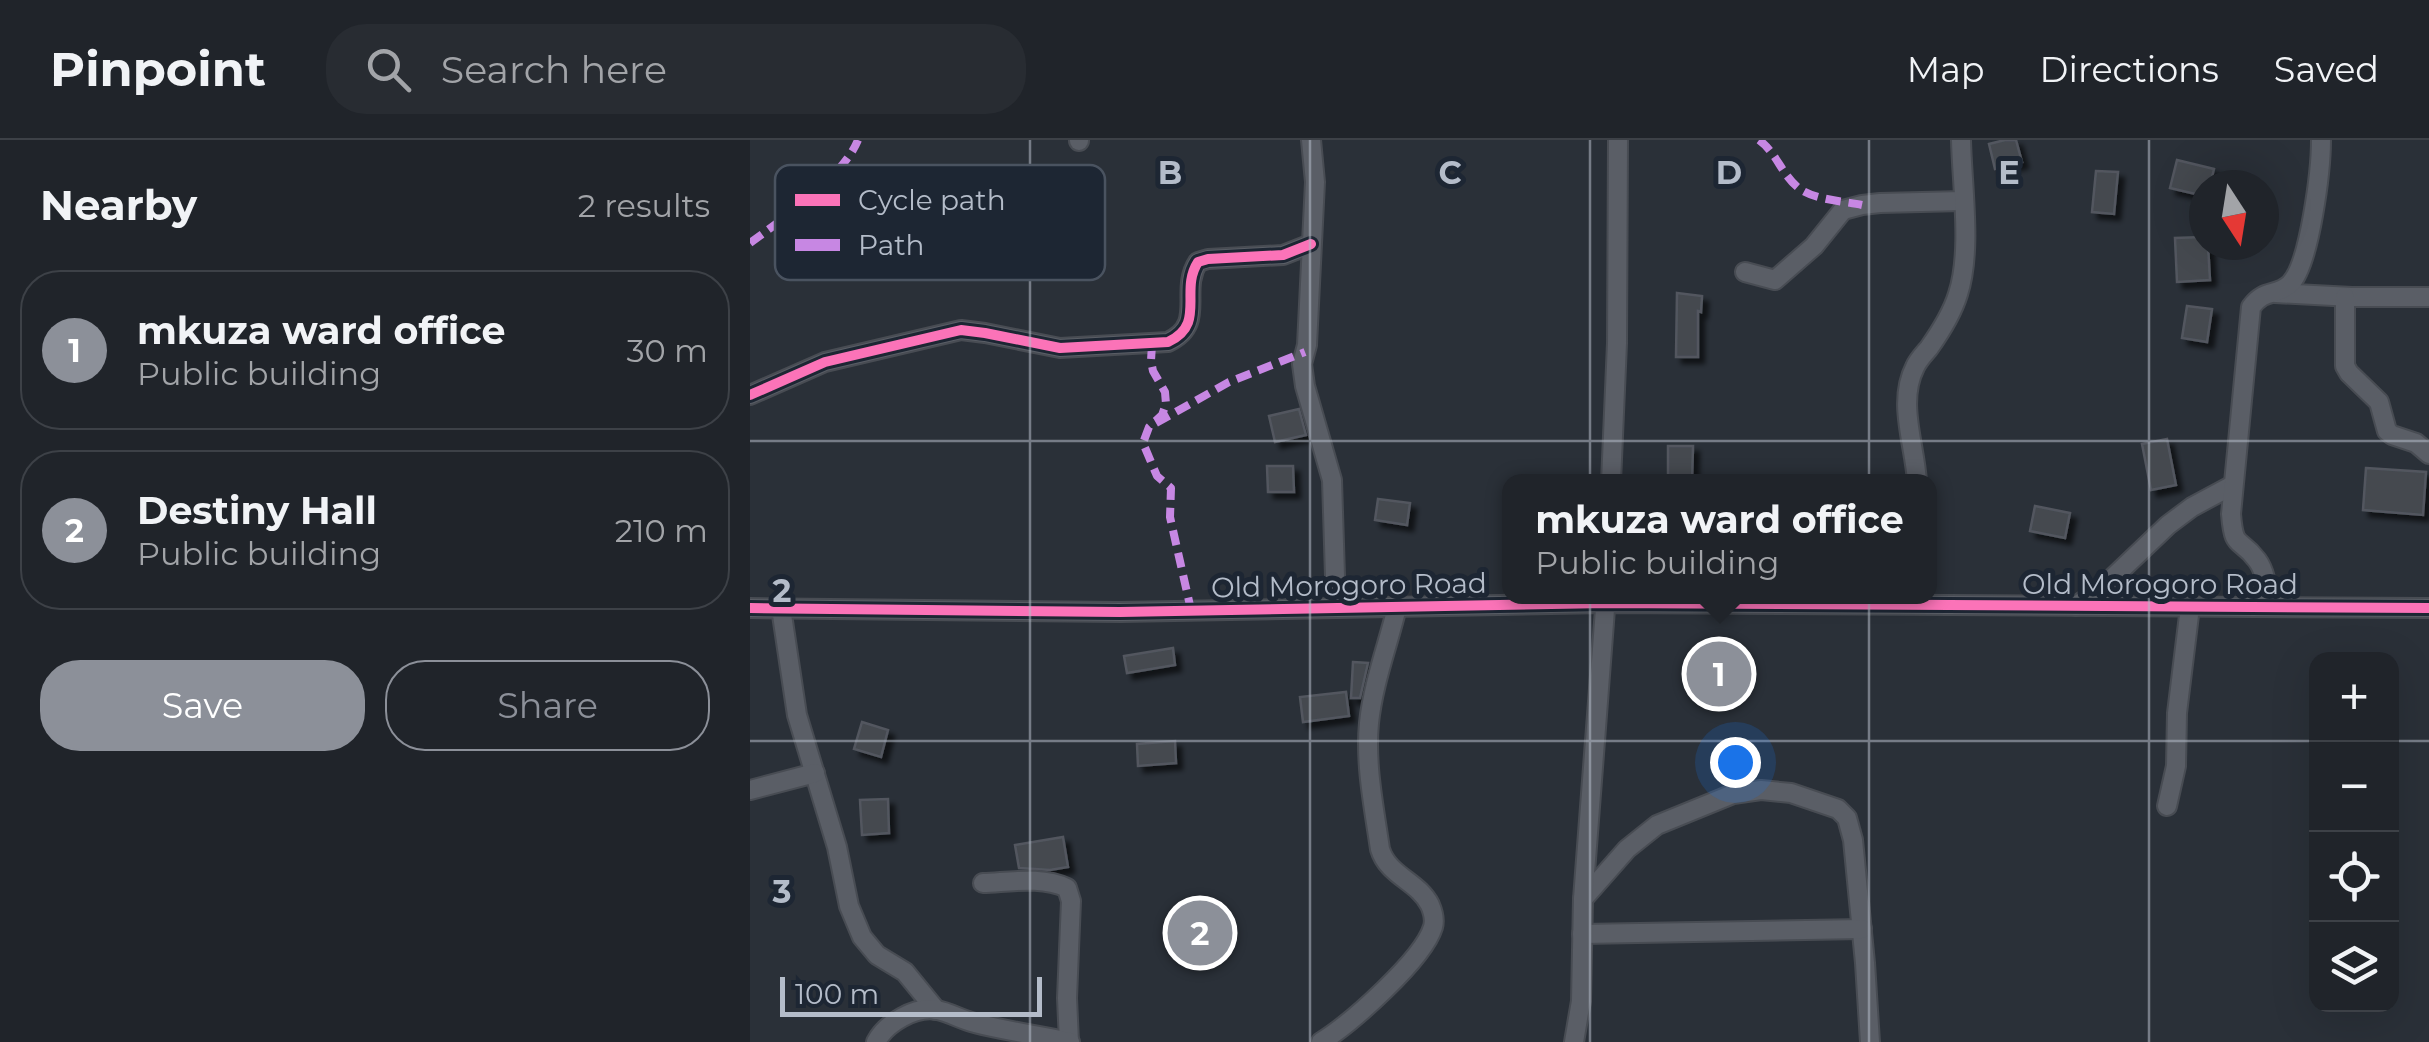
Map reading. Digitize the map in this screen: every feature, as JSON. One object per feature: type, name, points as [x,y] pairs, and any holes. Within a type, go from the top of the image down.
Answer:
[{"type":"street","points":[[1311,140],[1316,168],[1302,364],[1332,480],[1336,608]]},
{"type":"street","points":[[1611,474],[1618,140]]},
{"type":"street","points":[[1916,474],[1908,411],[1914,368],[1943,329],[1959,293],[1965,260],[1961,140]]},
{"type":"street","points":[[2268,607],[2259,562],[2235,541],[2232,533],[2232,484],[2251,307],[2260,296],[2288,286],[2297,273],[2320,177],[2321,140]]},
{"type":"street","points":[[1745,272],[1774,280],[1814,246],[1843,210],[1880,203],[1963,201]]},
{"type":"street","points":[[750,395],[825,362],[961,330],[1060,348],[1168,342],[1179,337],[1190,323],[1192,275],[1198,262],[1283,255],[1312,244]]},
{"type":"street","points":[[2272,292],[2429,297]]},
{"type":"street","points":[[2344,297],[2345,366],[2349,374],[2379,402],[2387,431],[2416,443],[2429,454]]},
{"type":"street","points":[[2076,606],[2104,587],[2192,507],[2232,484]]},
{"type":"street","name":"Old Morogoro Road","points":[[1937,601],[2429,608]]},
{"type":"street","name":"Old Morogoro Road","points":[[750,608],[1120,612],[1502,603]]},
{"type":"street","points":[[1574,1042],[1582,1001],[1583,899],[1606,604]]},
{"type":"street","points":[[1320,1042],[1349,1021],[1401,972],[1419,952],[1434,920],[1422,893],[1384,862],[1369,766],[1369,723],[1397,607]]},
{"type":"street","points":[[2167,806],[2176,766],[2177,713],[2190,607]]},
{"type":"street","points":[[780,608],[797,715],[862,937],[877,955],[905,972],[936,1010]]},
{"type":"street","points":[[750,790],[815,774]]},
{"type":"street","points":[[1583,899],[1627,849],[1657,825],[1734,794],[1761,790],[1791,793],[1838,809],[1848,818],[1852,840],[1870,1042]]},
{"type":"street","points":[[876,1042],[880,1034],[904,1016],[936,1010],[958,1019],[1070,1042],[1067,998],[1071,901],[1067,888],[1041,881],[983,883]]},
{"type":"street","points":[[1582,934],[1862,930]]},
{"type":"building","points":[[2016,140],[2022,162],[1995,169],[1989,144]]},
{"type":"building","points":[[2177,160],[2214,169],[2189,170],[2189,192],[2170,188]]},
{"type":"building","points":[[2096,171],[2118,172],[2114,214],[2092,212]]},
{"type":"building","points":[[2175,238],[2189,238],[2189,260],[2209,260],[2210,280],[2177,282]]},
{"type":"building","points":[[1677,293],[1702,296],[1701,312],[1698,311],[1698,357],[1676,357]]},
{"type":"building","points":[[2187,306],[2212,309],[2207,342],[2182,338]]},
{"type":"building","points":[[1299,409],[1306,435],[1275,442],[1269,416]]},
{"type":"building","points":[[2167,439],[2176,485],[2151,490],[2142,444]]},
{"type":"building","points":[[1668,446],[1693,446],[1692,474],[1668,474]]},
{"type":"building","points":[[1267,466],[1293,466],[1294,492],[1268,492]]},
{"type":"building","points":[[2366,468],[2426,472],[2423,515],[2363,510]]},
{"type":"building","points":[[1378,499],[1410,503],[1407,525],[1375,520]]},
{"type":"building","points":[[2035,506],[2070,513],[2065,538],[2030,531]]},
{"type":"building","points":[[1173,648],[1175,665],[1127,673],[1124,656]]},
{"type":"building","points":[[1353,662],[1368,663],[1360,698],[1351,698]]},
{"type":"building","points":[[1346,692],[1349,716],[1303,722],[1300,697]]},
{"type":"building","points":[[862,722],[888,730],[881,757],[854,749]]},
{"type":"building","points":[[1175,741],[1176,763],[1138,766],[1137,744]]},
{"type":"building","points":[[888,799],[889,833],[862,835],[860,800]]},
{"type":"building","points":[[1063,837],[1068,867],[1019,868],[1015,845]]},
{"type":"marked path","points":[[841,165],[858,140]]},
{"type":"marked path","points":[[1759,140],[1806,193],[1862,205]]},
{"type":"marked path","points":[[750,243],[775,225]]},
{"type":"marked path","points":[[1152,344],[1153,371],[1165,392],[1166,404],[1143,443],[1157,476],[1171,488],[1170,517],[1191,610]]},
{"type":"marked path","points":[[1156,423],[1229,382],[1305,352]]},
{"type":"cycle path","points":[[750,395],[825,362],[961,330],[1060,348],[1168,342],[1180,335],[1190,316],[1191,284],[1198,262],[1283,255],[1311,244]]},
{"type":"cycle path","points":[[750,608],[1120,612],[1552,604]]},
{"type":"cycle path","points":[[1771,604],[2429,608]]},
{"type":"place","name":"mkuza ward office","points":[[1719,674]]},
{"type":"place","name":"Destiny Hall","points":[[1200,933]]}]
